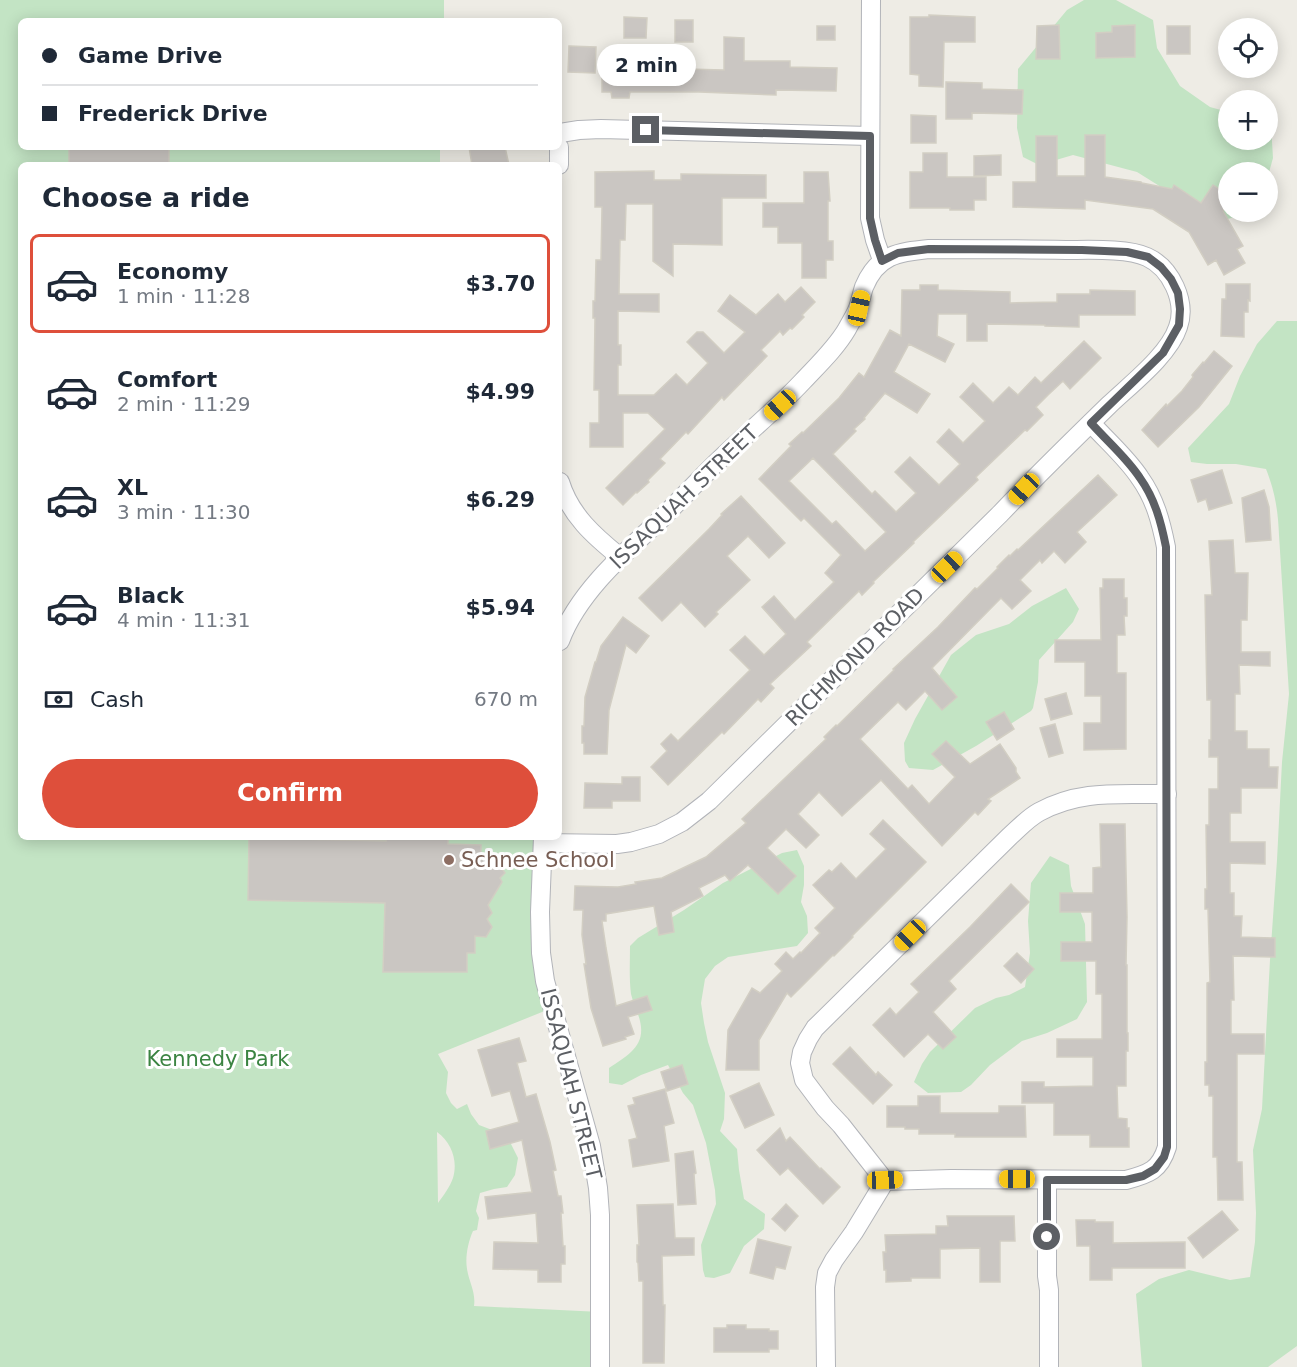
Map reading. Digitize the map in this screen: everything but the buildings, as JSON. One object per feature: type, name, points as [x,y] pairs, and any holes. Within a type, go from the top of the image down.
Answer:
[{"type":"street","points":[[872,0],[870,218],[882,261]]},
{"type":"street","points":[[562,133],[601,129],[870,136]]},
{"type":"street","name":"RICHMOND ROAD","points":[[543,840],[618,844],[631,842],[659,834],[682,822],[709,801],[1163,353],[1179,325],[1178,293],[1171,279],[1148,257],[1127,252],[929,249],[898,253],[882,261]]},
{"type":"street","name":"ISSAQUAH STREET","points":[[562,637],[575,609],[620,557],[711,468],[782,403],[825,357],[846,331],[859,308],[863,288],[882,261]]},
{"type":"street","points":[[885,1180],[1126,1180],[1143,1176],[1155,1169],[1164,1157],[1167,1147],[1167,561],[1160,519],[1140,478],[1091,423]]},
{"type":"street","points":[[562,487],[570,507],[583,524],[620,557]]},
{"type":"street","points":[[885,1180],[804,1080],[800,1063],[802,1052],[818,1025],[1010,836],[1038,813],[1079,796],[1167,794]]},
{"type":"street","name":"ISSAQUAH STREET","points":[[543,840],[540,912],[541,953],[545,981],[589,1137],[598,1188],[600,1367]]},
{"type":"street","points":[[826,1367],[825,1287],[827,1273],[885,1180]]},
{"type":"street","points":[[1047,1180],[1049,1367]]},
{"type":"green space","name":"Kennedy Park","points":[[0,0],[444,0],[444,18],[18,18],[18,150],[440,150],[440,162],[18,162],[18,840],[543,840],[552,1008],[438,1054],[448,1072],[446,1093],[451,1103],[457,1109],[467,1104],[479,1125],[500,1133],[511,1144],[518,1158],[515,1175],[507,1187],[480,1193],[476,1211],[479,1218],[477,1230],[471,1235],[466,1260],[474,1306],[601,1312],[600,1367],[0,1367]],"holes":[[[437,1132],[447,1141],[454,1159],[454,1172],[450,1185],[438,1203]]]},
{"type":"green space","points":[[1084,0],[1116,0],[1153,20],[1157,48],[1180,86],[1210,107],[1218,109],[1218,150],[1273,150],[1272,162],[1218,162],[1218,222],[1137,172],[1073,155],[1039,165],[1023,157],[1017,128],[1018,69],[1067,10]]},
{"type":"green space","points":[[1277,321],[1297,321],[1297,1346],[1268,1367],[1142,1367],[1136,1294],[1159,1279],[1189,1270],[1230,1280],[1250,1277],[1255,1242],[1253,1150],[1262,1109],[1282,762],[1289,694],[1278,517],[1274,493],[1266,469],[1236,464],[1191,462],[1188,448],[1229,404],[1240,376],[1257,344]]},
{"type":"green space","points":[[1066,588],[1079,609],[1073,622],[1039,660],[1038,682],[1031,711],[933,770],[909,768],[905,761],[904,743],[951,655],[976,635],[1009,624],[1032,606]]},
{"type":"green space","points":[[797,850],[804,866],[801,902],[807,916],[808,933],[797,946],[728,957],[715,966],[705,979],[701,1003],[704,1023],[725,1093],[724,1119],[720,1131],[737,1149],[744,1199],[765,1214],[764,1229],[744,1246],[730,1273],[714,1278],[705,1277],[701,1245],[716,1204],[706,1143],[693,1105],[683,1093],[668,1065],[622,1085],[609,1083],[609,1068],[634,1049],[640,1037],[640,1021],[631,994],[630,946],[638,938],[723,883],[782,853]]},
{"type":"green space","points":[[1050,856],[1069,865],[1071,886],[1085,924],[1087,1002],[1077,1019],[1047,1033],[1022,1041],[990,1065],[961,1092],[928,1093],[914,1082],[930,1052],[975,1008],[1025,987],[1030,953],[1028,921],[1031,883]]},
{"type":"place","name":"Schnee School","points":[[449,860]]},
{"type":"route","points":[[646,130],[870,136],[870,218],[882,261],[893,254],[929,249],[1127,252],[1148,257],[1161,267],[1171,279],[1178,293],[1179,325],[1163,353],[1091,423],[1133,469],[1149,492],[1160,519],[1166,547],[1167,1147],[1164,1157],[1155,1169],[1143,1176],[1126,1180],[1047,1180],[1047,1237]]}]
